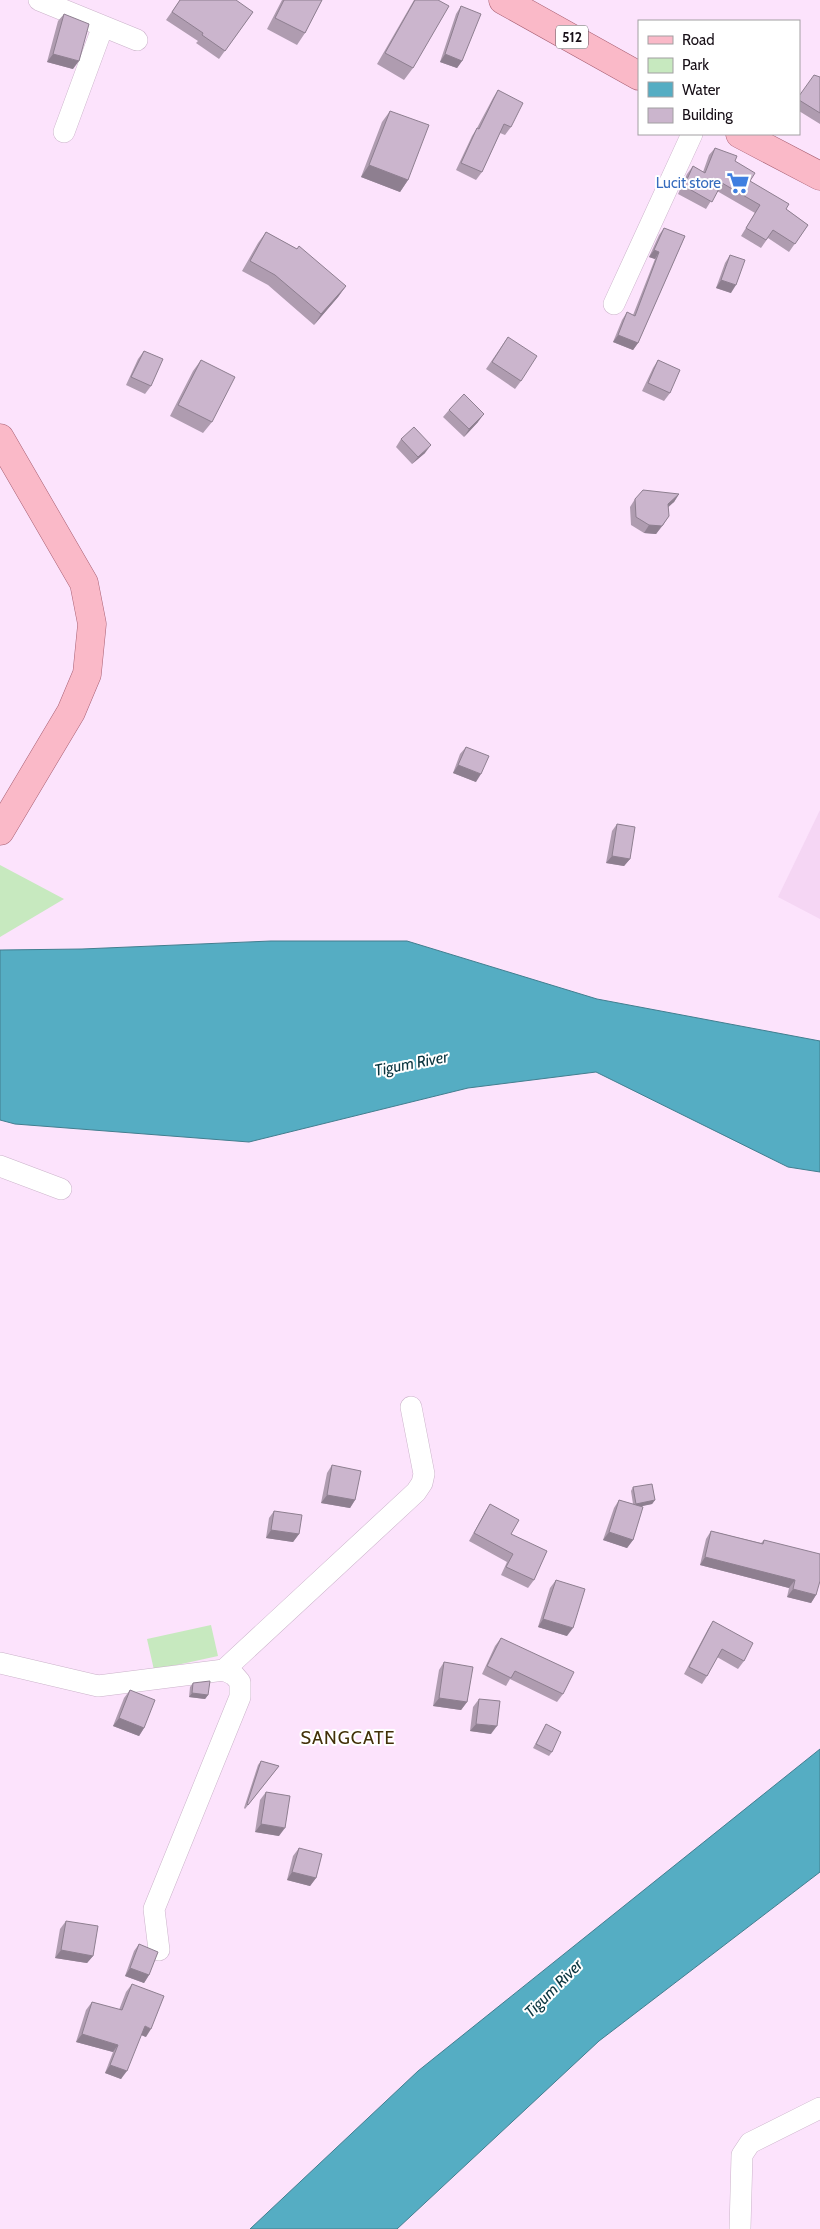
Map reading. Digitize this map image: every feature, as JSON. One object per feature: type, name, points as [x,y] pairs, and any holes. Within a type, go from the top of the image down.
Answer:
[{"type":"main road","name":"512","points":[[504,0],[638,75]]},
{"type":"main road","points":[[742,135],[820,176]]},
{"type":"main road","points":[[0,438],[84,583],[92,624],[87,674],[70,712],[0,831]]},
{"type":"street","points":[[39,0],[137,40]]},
{"type":"street","points":[[64,132],[103,26]]},
{"type":"street","points":[[614,304],[692,135]]},
{"type":"street","points":[[0,1166],[61,1189]]},
{"type":"street","points":[[224,1670],[416,1492],[422,1483],[424,1474],[410,1407]]},
{"type":"street","points":[[0,1663],[98,1686],[224,1670],[234,1675],[240,1682],[240,1697],[154,1909],[159,1950]]},
{"type":"street","points":[[740,2229],[742,2155],[750,2143],[820,2108]]},
{"type":"shaded area","points":[[820,810],[820,919],[778,897]]},
{"type":"green space","points":[[0,865],[64,899],[0,937]]},
{"type":"green space","points":[[211,1625],[218,1656],[154,1670],[147,1639]]},
{"type":"water","name":"Tigum River","points":[[271,941],[407,941],[597,999],[820,1041],[820,1172],[788,1167],[596,1072],[468,1088],[249,1142],[15,1124],[0,1120],[0,950],[82,949]]},
{"type":"water","name":"Tigum River","points":[[820,1749],[820,1872],[599,2041],[397,2229],[250,2229],[418,2071]]},
{"type":"building","points":[[180,0],[236,0],[253,12],[225,51],[172,12]]},
{"type":"building","points":[[284,0],[322,0],[305,33],[275,18]]},
{"type":"building","points":[[415,0],[438,0],[449,6],[413,68],[385,53]]},
{"type":"building","points":[[461,6],[481,14],[462,61],[445,54]]},
{"type":"building","points":[[64,14],[89,24],[79,61],[53,54]]},
{"type":"building","points":[[814,75],[820,77],[820,113],[800,101],[800,95]]},
{"type":"building","points":[[498,90],[523,103],[511,127],[504,124],[482,172],[461,163],[477,128],[479,129]]},
{"type":"building","points":[[390,111],[429,125],[408,180],[369,165]]},
{"type":"building","points":[[715,148],[737,156],[735,161],[755,173],[750,181],[789,204],[786,209],[808,225],[795,244],[773,230],[766,240],[746,228],[760,205],[722,183],[712,202],[684,186],[693,166],[705,173]]},
{"type":"building","points":[[664,228],[685,236],[638,343],[618,335],[627,312],[635,316],[659,252],[654,250]]},
{"type":"building","points":[[266,232],[297,249],[299,246],[346,286],[321,314],[275,275],[250,261]]},
{"type":"building","points":[[730,255],[745,260],[736,285],[721,280]]},
{"type":"building","points":[[508,337],[537,356],[521,381],[492,362]]},
{"type":"building","points":[[144,351],[163,359],[151,386],[131,377]]},
{"type":"building","points":[[201,360],[235,377],[212,422],[178,405]]},
{"type":"building","points":[[658,360],[680,370],[670,393],[648,383]]},
{"type":"building","points":[[464,394],[484,414],[469,429],[449,410]]},
{"type":"building","points":[[414,427],[431,445],[418,457],[401,439]]},
{"type":"building","points":[[643,490],[679,494],[668,504],[669,516],[662,526],[649,525],[636,517],[635,499]]},
{"type":"building","points":[[466,747],[489,756],[481,774],[458,765]]},
{"type":"building","points":[[617,824],[635,827],[630,859],[612,856]]},
{"type":"building","points":[[332,1465],[361,1471],[355,1500],[327,1495]]},
{"type":"building","points":[[652,1484],[655,1500],[636,1504],[633,1487]]},
{"type":"building","points":[[619,1500],[643,1507],[633,1540],[609,1532]]},
{"type":"building","points":[[490,1504],[519,1520],[511,1534],[547,1551],[534,1580],[506,1567],[513,1554],[474,1533]]},
{"type":"building","points":[[274,1511],[302,1515],[299,1534],[271,1530]]},
{"type":"building","points":[[711,1531],[763,1544],[764,1540],[820,1554],[820,1581],[816,1595],[793,1589],[795,1580],[705,1557]]},
{"type":"building","points":[[556,1580],[585,1589],[573,1628],[543,1619]]},
{"type":"building","points":[[713,1621],[753,1643],[744,1661],[722,1649],[707,1676],[689,1667]]},
{"type":"building","points":[[501,1638],[574,1672],[563,1694],[515,1671],[511,1678],[487,1666]]},
{"type":"building","points":[[444,1662],[473,1667],[467,1702],[439,1698]]},
{"type":"building","points":[[210,1681],[208,1695],[192,1693],[193,1683]]},
{"type":"building","points":[[130,1690],[155,1700],[144,1728],[119,1718]]},
{"type":"building","points":[[479,1699],[500,1701],[497,1726],[476,1724]]},
{"type":"building","points":[[546,1724],[561,1732],[552,1752],[536,1744]]},
{"type":"building","points":[[261,1761],[279,1766],[248,1805],[247,1804]]},
{"type":"building","points":[[266,1792],[290,1796],[285,1828],[261,1824]]},
{"type":"building","points":[[299,1848],[322,1854],[316,1878],[292,1872]]},
{"type":"building","points":[[66,1921],[98,1926],[93,1956],[61,1950]]},
{"type":"building","points":[[139,1944],[158,1952],[149,1975],[130,1968]]},
{"type":"building","points":[[132,1984],[164,1996],[151,2029],[145,2026],[127,2071],[110,2065],[118,2045],[82,2034],[92,2002],[122,2010]]},
{"type":"place","name":"Lucit store","points":[[738,183]]},
{"type":"district","name":"SANGCATE","points":[[348,1738]]}]
